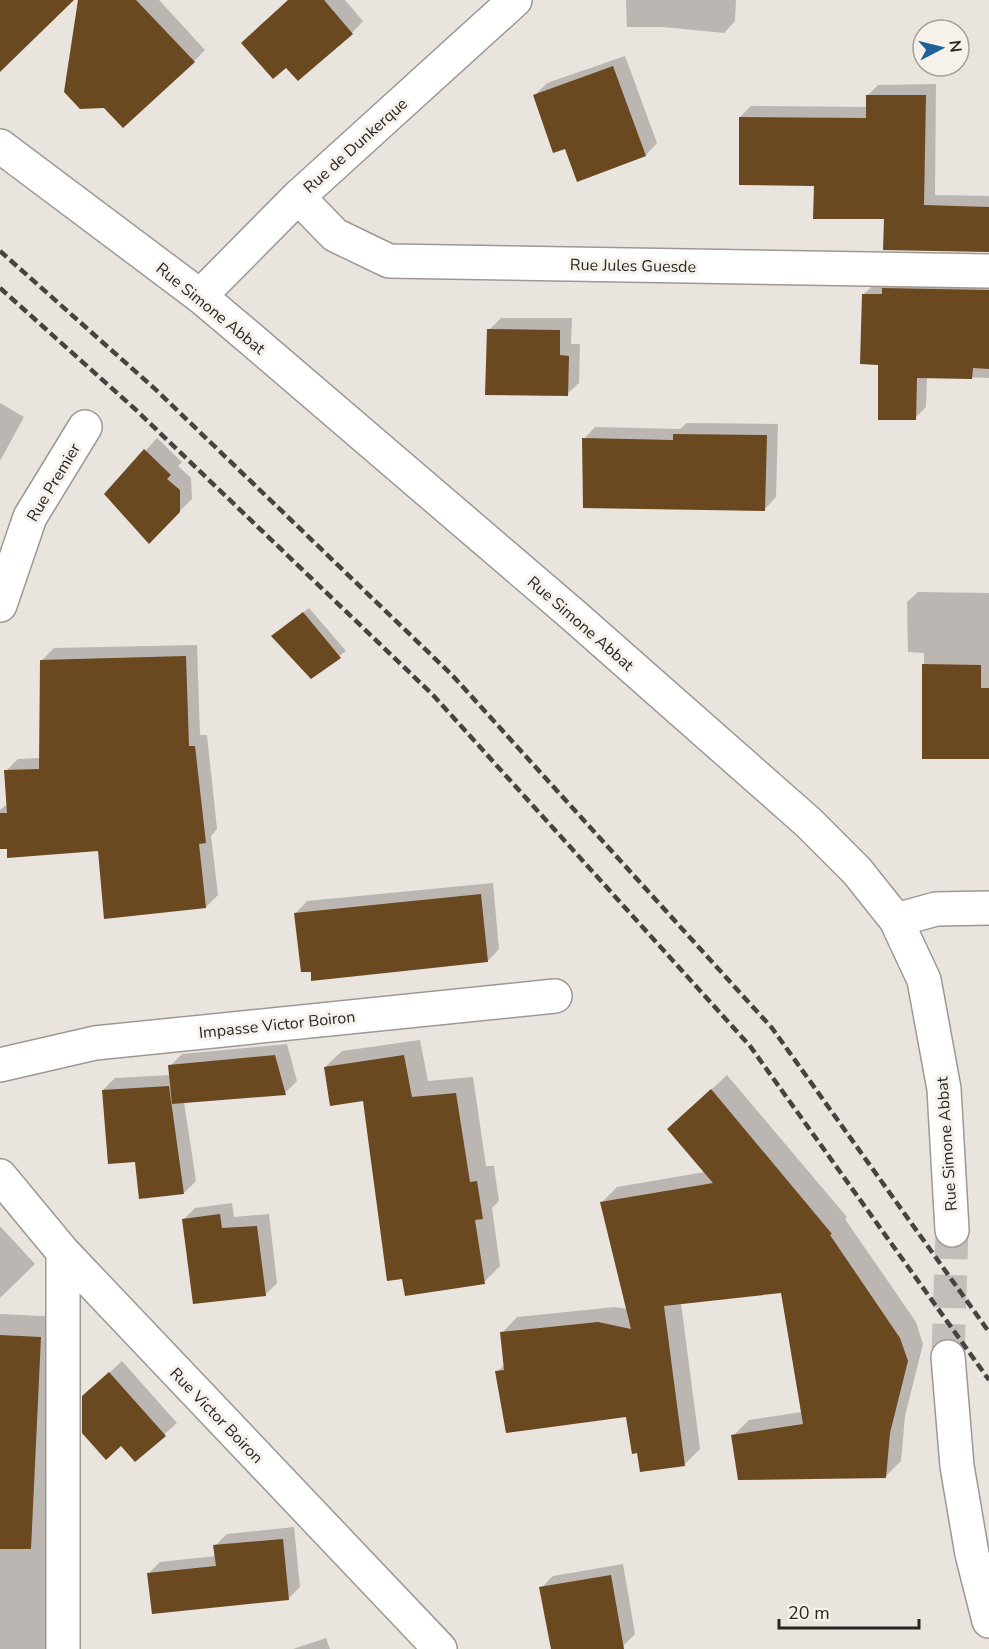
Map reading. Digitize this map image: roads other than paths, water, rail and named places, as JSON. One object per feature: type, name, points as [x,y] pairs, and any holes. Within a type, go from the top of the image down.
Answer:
[{"type":"street","name":"Rue de Dunkerque","points":[[200,296],[298,197],[514,0]]},
{"type":"street","name":"Rue Simone Abbat","points":[[0,146],[200,296],[580,622],[809,823],[857,871],[896,920],[924,980],[944,1089],[952,1230]]},
{"type":"street","name":"Rue Jules Guesde","points":[[298,197],[335,235],[389,261],[989,271]]},
{"type":"street","name":"Rue Premier","points":[[0,605],[30,517],[86,427]]},
{"type":"street","points":[[896,920],[936,909],[989,908]]},
{"type":"street","name":"Impasse Victor Boiron","points":[[0,1065],[95,1043],[555,996]]},
{"type":"street","name":"Rue Victor Boiron","points":[[0,1176],[63,1252],[440,1649]]},
{"type":"street","points":[[63,1252],[63,1649]]},
{"type":"street","points":[[948,1357],[957,1466],[972,1554],[989,1621]]},
{"type":"tunnel","points":[[948,1357],[952,1230]]},
{"type":"railway","points":[[0,251],[154,388],[453,676],[772,1028],[989,1332]]},
{"type":"railway","points":[[0,288],[135,409],[433,695],[750,1046],[989,1380]]}]
